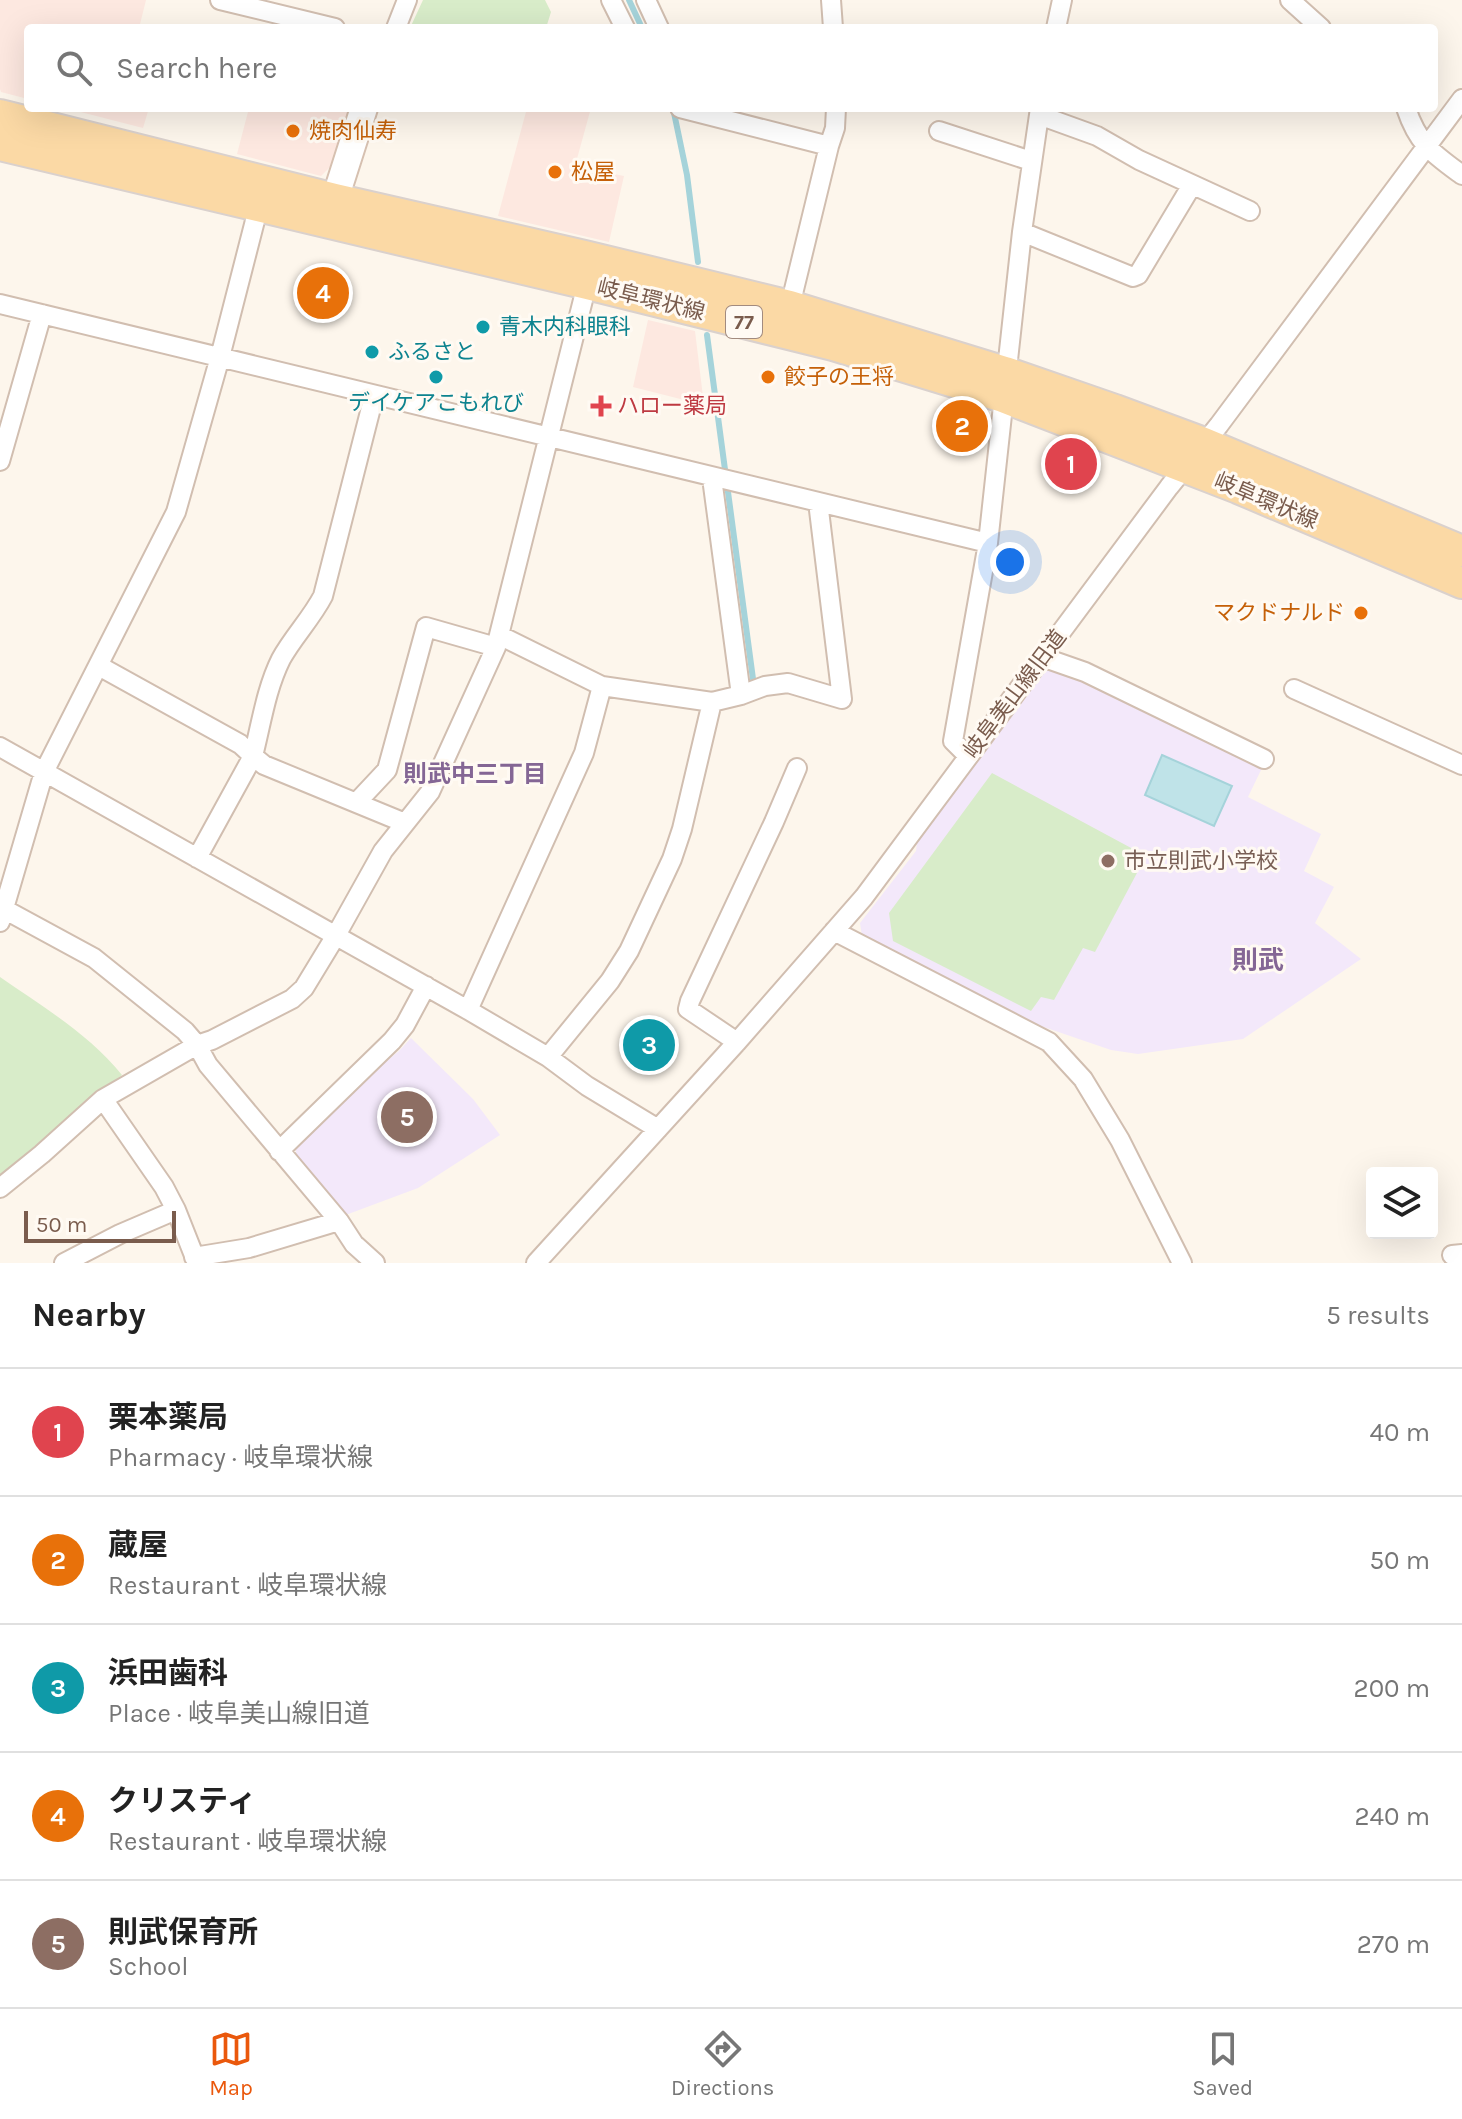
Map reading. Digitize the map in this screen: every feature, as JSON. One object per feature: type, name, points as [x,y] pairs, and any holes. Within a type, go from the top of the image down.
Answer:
[{"type":"main road","name":"岐阜環状線","points":[[0,115],[335,199],[790,306],[1004,385],[1105,438],[1185,467],[1462,583]]},
{"type":"main road","name":"岐阜環状線","points":[[0,145],[1004,385],[1204,443],[1462,551]]},
{"type":"street","points":[[220,0],[277,7],[324,24]]},
{"type":"street","points":[[398,24],[407,0]]},
{"type":"street","points":[[611,0],[623,24]]},
{"type":"street","points":[[646,0],[657,24]]},
{"type":"street","points":[[831,0],[833,24]]},
{"type":"street","points":[[1057,24],[1062,0]]},
{"type":"street","points":[[1290,0],[1317,24]]},
{"type":"street","name":"岐阜美山線旧道","points":[[536,1263],[864,897],[1462,99]]},
{"type":"street","points":[[335,199],[363,112]]},
{"type":"street","points":[[697,112],[829,146]]},
{"type":"street","points":[[790,306],[835,128],[836,112]]},
{"type":"street","points":[[968,756],[953,741],[988,543],[1022,232],[1039,112]]},
{"type":"street","points":[[1041,112],[1250,211]]},
{"type":"street","points":[[1407,112],[1414,130],[1427,147],[1462,175]]},
{"type":"street","points":[[939,131],[1031,161]]},
{"type":"street","points":[[1022,232],[1133,277],[1138,275],[1192,185]]},
{"type":"street","points":[[259,205],[176,512],[44,772],[1,913],[94,958],[185,1031],[208,1065],[339,1221],[354,1244],[375,1263]]},
{"type":"street","points":[[0,1188],[103,1099],[197,1045],[292,999],[304,988],[383,851],[430,792],[498,641],[587,284]]},
{"type":"street","points":[[0,304],[988,543]]},
{"type":"street","points":[[0,461],[42,314]]},
{"type":"street","points":[[197,858],[253,756],[272,681],[282,658],[314,614],[323,596],[374,396]]},
{"type":"street","points":[[722,480],[741,695]]},
{"type":"street","points":[[357,802],[387,770],[426,627],[498,641],[602,686],[712,702],[765,686],[788,683],[842,699],[818,502]]},
{"type":"street","points":[[1042,657],[1085,672],[1264,759]]},
{"type":"street","points":[[99,666],[240,744],[264,765],[405,823]]},
{"type":"street","points":[[468,1010],[584,753],[602,686]]},
{"type":"street","points":[[1294,689],[1462,765]]},
{"type":"street","points":[[548,1057],[610,981],[629,951],[666,872],[682,829],[712,702]]},
{"type":"street","points":[[0,747],[468,1010],[548,1057],[587,1086],[658,1129]]},
{"type":"street","points":[[737,1042],[688,1009],[797,768]]},
{"type":"street","points":[[834,931],[1049,1042],[1083,1079],[1120,1140],[1182,1263]]},
{"type":"street","points":[[279,1151],[392,1041],[405,1025],[426,986]]},
{"type":"street","points":[[103,1099],[151,1166],[176,1210],[196,1260],[339,1221]]},
{"type":"street","points":[[64,1263],[176,1210]]},
{"type":"shaded area","points":[[0,0],[146,0],[140,24],[24,24],[24,98],[1,92]]},
{"type":"shaded area","points":[[81,112],[148,112],[143,128]]},
{"type":"shaded area","name":"焼肉仙寿","points":[[248,112],[349,112],[331,166],[321,176],[237,154]]},
{"type":"shaded area","name":"松屋","points":[[526,112],[590,112],[575,166],[624,176],[609,242],[498,216]]},
{"type":"shaded area","points":[[648,320],[695,331],[704,405],[633,387]]},
{"type":"shaded area","name":"市立則武小学校","points":[[1049,666],[1262,768],[1248,797],[1321,834],[1304,871],[1334,887],[1315,923],[1361,959],[1243,1039],[1138,1054],[1111,1050],[1035,1024],[862,936],[860,923],[916,851],[917,843]]},
{"type":"shaded area","points":[[411,1038],[473,1099],[500,1135],[418,1188],[343,1216],[296,1158],[296,1149],[366,1078]]},
{"type":"green space","points":[[423,0],[545,0],[551,12],[547,24],[412,24]]},
{"type":"green space","points":[[992,773],[1146,856],[1095,952],[1083,948],[1054,1000],[1041,997],[1031,1011],[893,941],[889,913]]},
{"type":"green space","points":[[0,977],[80,1034],[122,1075],[0,1177]]},
{"type":"water","points":[[1162,755],[1232,786],[1214,826],[1145,795]]},
{"type":"waterway","points":[[629,0],[640,24]]},
{"type":"waterway","points":[[674,112],[687,175],[698,262]]},
{"type":"waterway","points":[[707,335],[753,679]]},
{"type":"place","name":"焼肉仙寿","points":[[293,131]]},
{"type":"place","name":"松屋","points":[[555,172]]},
{"type":"place","name":"クリスティ","points":[[323,293]]},
{"type":"place","name":"青木内科眼科","points":[[483,327]]},
{"type":"place","name":"ふるさと","points":[[372,352]]},
{"type":"place","name":"デイケアこもれび","points":[[436,377]]},
{"type":"place","name":"餃子の王将","points":[[768,377]]},
{"type":"place","name":"ハロー薬局","points":[[601,406]]},
{"type":"place","name":"蔵屋","points":[[962,426]]},
{"type":"place","name":"栗本薬局","points":[[1071,464]]},
{"type":"place","name":"マクドナルド","points":[[1361,613]]},
{"type":"place","name":"市立則武小学校","points":[[1108,861]]},
{"type":"place","name":"浜田歯科","points":[[649,1045]]},
{"type":"place","name":"則武保育所","points":[[407,1117]]},
{"type":"district","name":"則武中三丁目","points":[[475,774]]},
{"type":"district","name":"則武","points":[[1258,960]]}]
